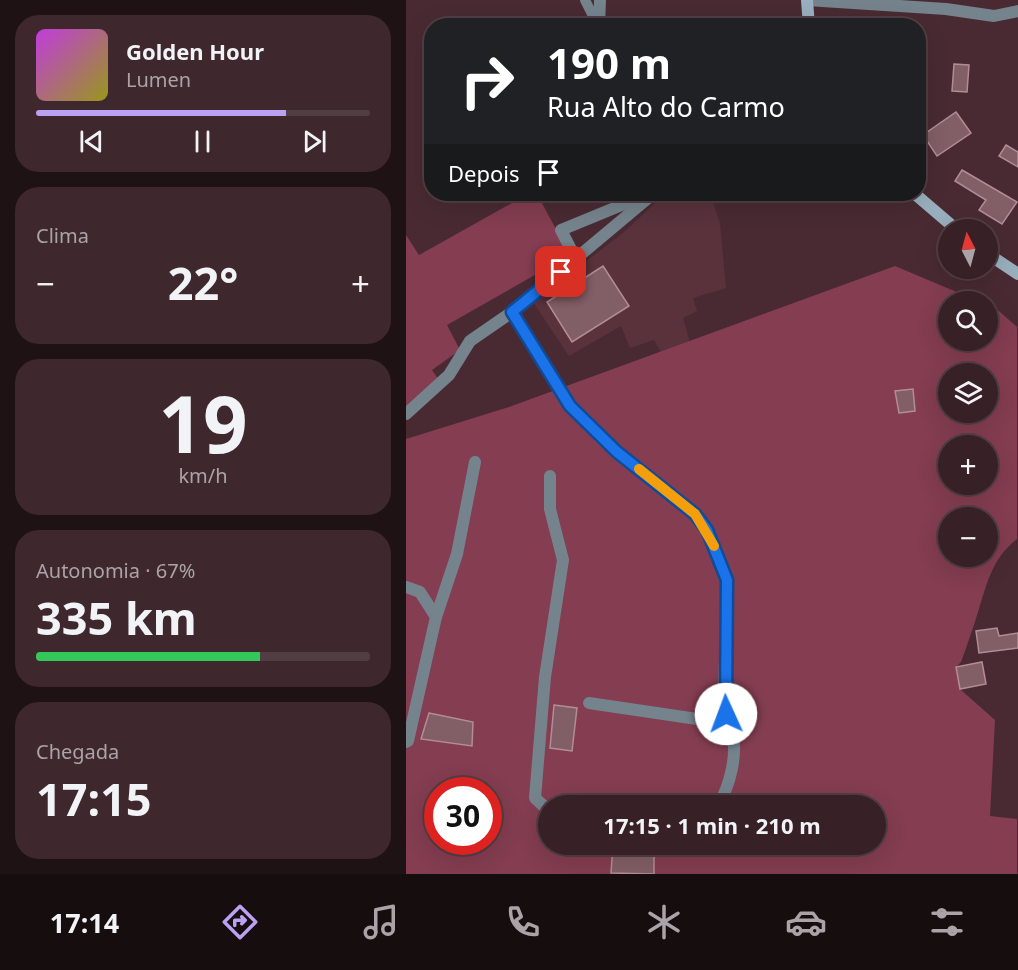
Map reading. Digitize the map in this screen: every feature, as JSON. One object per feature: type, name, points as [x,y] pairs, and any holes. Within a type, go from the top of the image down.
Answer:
[{"type":"street","points":[[599,18],[600,0]]},
{"type":"street","points":[[809,18],[807,0],[946,9],[994,16],[1018,11]]},
{"type":"street","points":[[576,260],[561,230],[634,201]]},
{"type":"street","points":[[406,414],[449,375],[470,341],[512,312],[644,201]]},
{"type":"street","points":[[923,201],[943,219]]},
{"type":"street","points":[[998,261],[1018,274]]},
{"type":"street","points":[[512,312],[570,406],[617,452],[695,514],[707,530],[727,580],[726,714],[735,743],[732,768],[722,795]]},
{"type":"street","points":[[406,742],[436,617],[457,554],[475,462]]},
{"type":"street","points":[[538,801],[535,798],[545,677],[563,560],[550,509],[550,476]]},
{"type":"street","points":[[406,587],[420,592],[436,617]]},
{"type":"street","points":[[589,703],[697,718],[726,714]]},
{"type":"lane","points":[[585,0],[595,18]]},
{"type":"shaded area","points":[[515,201],[541,201],[570,255],[447,325],[460,350],[432,370],[439,380],[406,407],[406,235],[419,255]]},
{"type":"shaded area","points":[[657,201],[712,201],[720,223],[726,288],[693,298],[697,311],[683,318],[690,343],[662,354],[654,340],[630,348],[621,326],[569,356],[533,302],[623,233]]},
{"type":"shaded area","points":[[895,266],[954,291],[938,291],[938,351],[998,351],[999,311],[1017,327],[1017,539],[998,560],[998,507],[938,507],[938,567],[994,567],[961,662],[956,667],[960,689],[995,720],[990,816],[1017,819],[1017,874],[406,874],[406,439],[509,407]]},
{"type":"building","points":[[954,64],[969,65],[967,92],[952,91]]},
{"type":"building","points":[[956,112],[971,133],[937,156],[926,140],[926,133]]},
{"type":"building","points":[[1006,145],[1018,152],[1018,167],[999,156]]},
{"type":"building","points":[[962,170],[1017,202],[1002,224],[998,219],[994,219],[979,210],[986,200],[955,181]]},
{"type":"building","points":[[603,266],[629,306],[572,342],[547,302]]},
{"type":"building","points":[[913,389],[915,411],[899,413],[895,391]]},
{"type":"building","points":[[997,628],[999,636],[1018,633],[1018,648],[979,653],[976,631]]},
{"type":"building","points":[[982,662],[986,684],[960,689],[956,667]]},
{"type":"building","points":[[554,705],[577,708],[572,751],[550,748]]},
{"type":"building","points":[[429,713],[473,722],[472,746],[421,739]]},
{"type":"building","points":[[612,855],[654,855],[654,874],[611,873]]},
{"type":"slow traffic","points":[[639,469],[695,514],[707,530],[714,546]]},
{"type":"route","points":[[561,272],[512,312],[570,406],[617,452],[695,514],[707,530],[727,580],[724,698],[726,714]]}]
